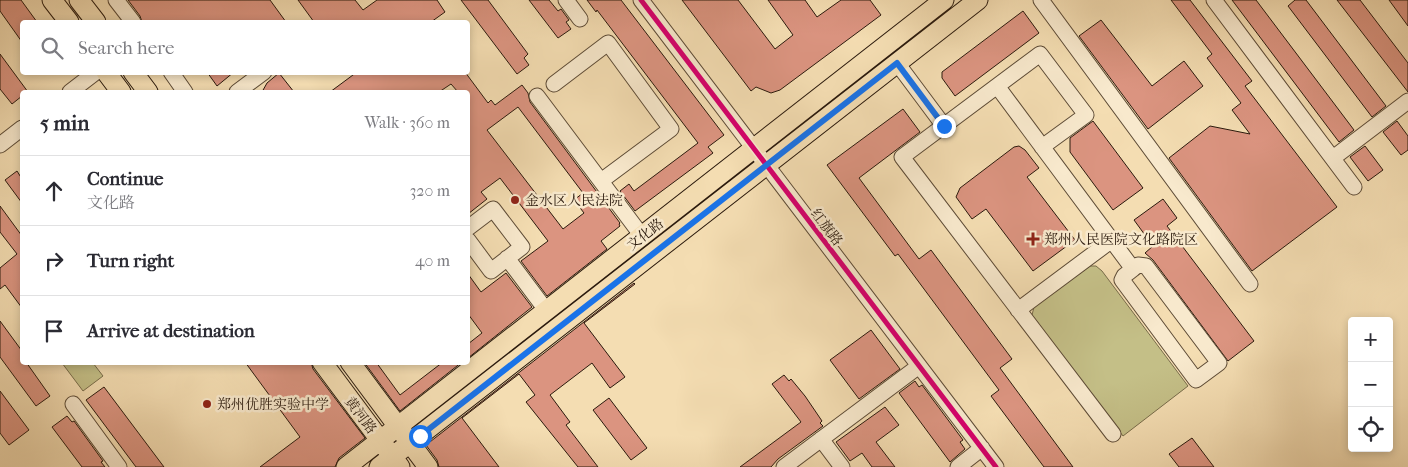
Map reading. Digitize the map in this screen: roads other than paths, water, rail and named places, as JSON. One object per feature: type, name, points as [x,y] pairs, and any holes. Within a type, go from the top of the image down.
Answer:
[{"type":"main road","points":[[52,0],[67,20]]},
{"type":"main road","points":[[79,0],[94,20]]},
{"type":"main road","name":"文化路","points":[[346,467],[944,0]]},
{"type":"main road","name":"文化路","points":[[391,463],[410,443],[978,0]]},
{"type":"main road","points":[[108,75],[120,90]]},
{"type":"main road","points":[[135,75],[146,90]]},
{"type":"main road","name":"黄河路","points":[[324,365],[380,440],[391,463]]},
{"type":"main road","name":"黄河路","points":[[352,365],[428,467]]},
{"type":"street","points":[[116,0],[131,20]]},
{"type":"street","points":[[566,0],[580,19]]},
{"type":"street","name":"红旗路","points":[[642,0],[996,467]]},
{"type":"street","points":[[1041,0],[1250,284]]},
{"type":"street","points":[[1214,0],[1354,187]]},
{"type":"street","points":[[554,84],[608,43],[671,128],[601,181]]},
{"type":"street","points":[[1042,147],[1086,115],[1040,54],[902,157],[1113,434]]},
{"type":"street","points":[[897,63],[944,126]]},
{"type":"street","points":[[73,90],[92,75]]},
{"type":"street","points":[[172,75],[184,90]]},
{"type":"street","points":[[240,90],[260,75]]},
{"type":"street","points":[[997,86],[1133,269]]},
{"type":"street","points":[[537,96],[642,236]]},
{"type":"street","points":[[1333,158],[1408,101]]},
{"type":"street","points":[[0,145],[20,130]]},
{"type":"street","points":[[470,226],[493,209],[522,247],[491,271],[470,243]]},
{"type":"street","points":[[1018,310],[1112,240]]},
{"type":"street","points":[[507,258],[546,310]]},
{"type":"street","points":[[1138,265],[1146,266],[1219,363],[1196,380],[1122,280],[1133,269],[1138,265]]},
{"type":"street","points":[[784,467],[919,366]]},
{"type":"street","points":[[73,404],[119,467]]},
{"type":"street","points":[[821,439],[842,467]]},
{"type":"street","points":[[958,467],[982,448]]},
{"type":"place","name":"金水区人民法院","points":[[515,200]]},
{"type":"place","name":"郑州人民医院文化路院区","points":[[1033,239]]},
{"type":"place","name":"郑州优胜实验中学","points":[[207,404]]}]
